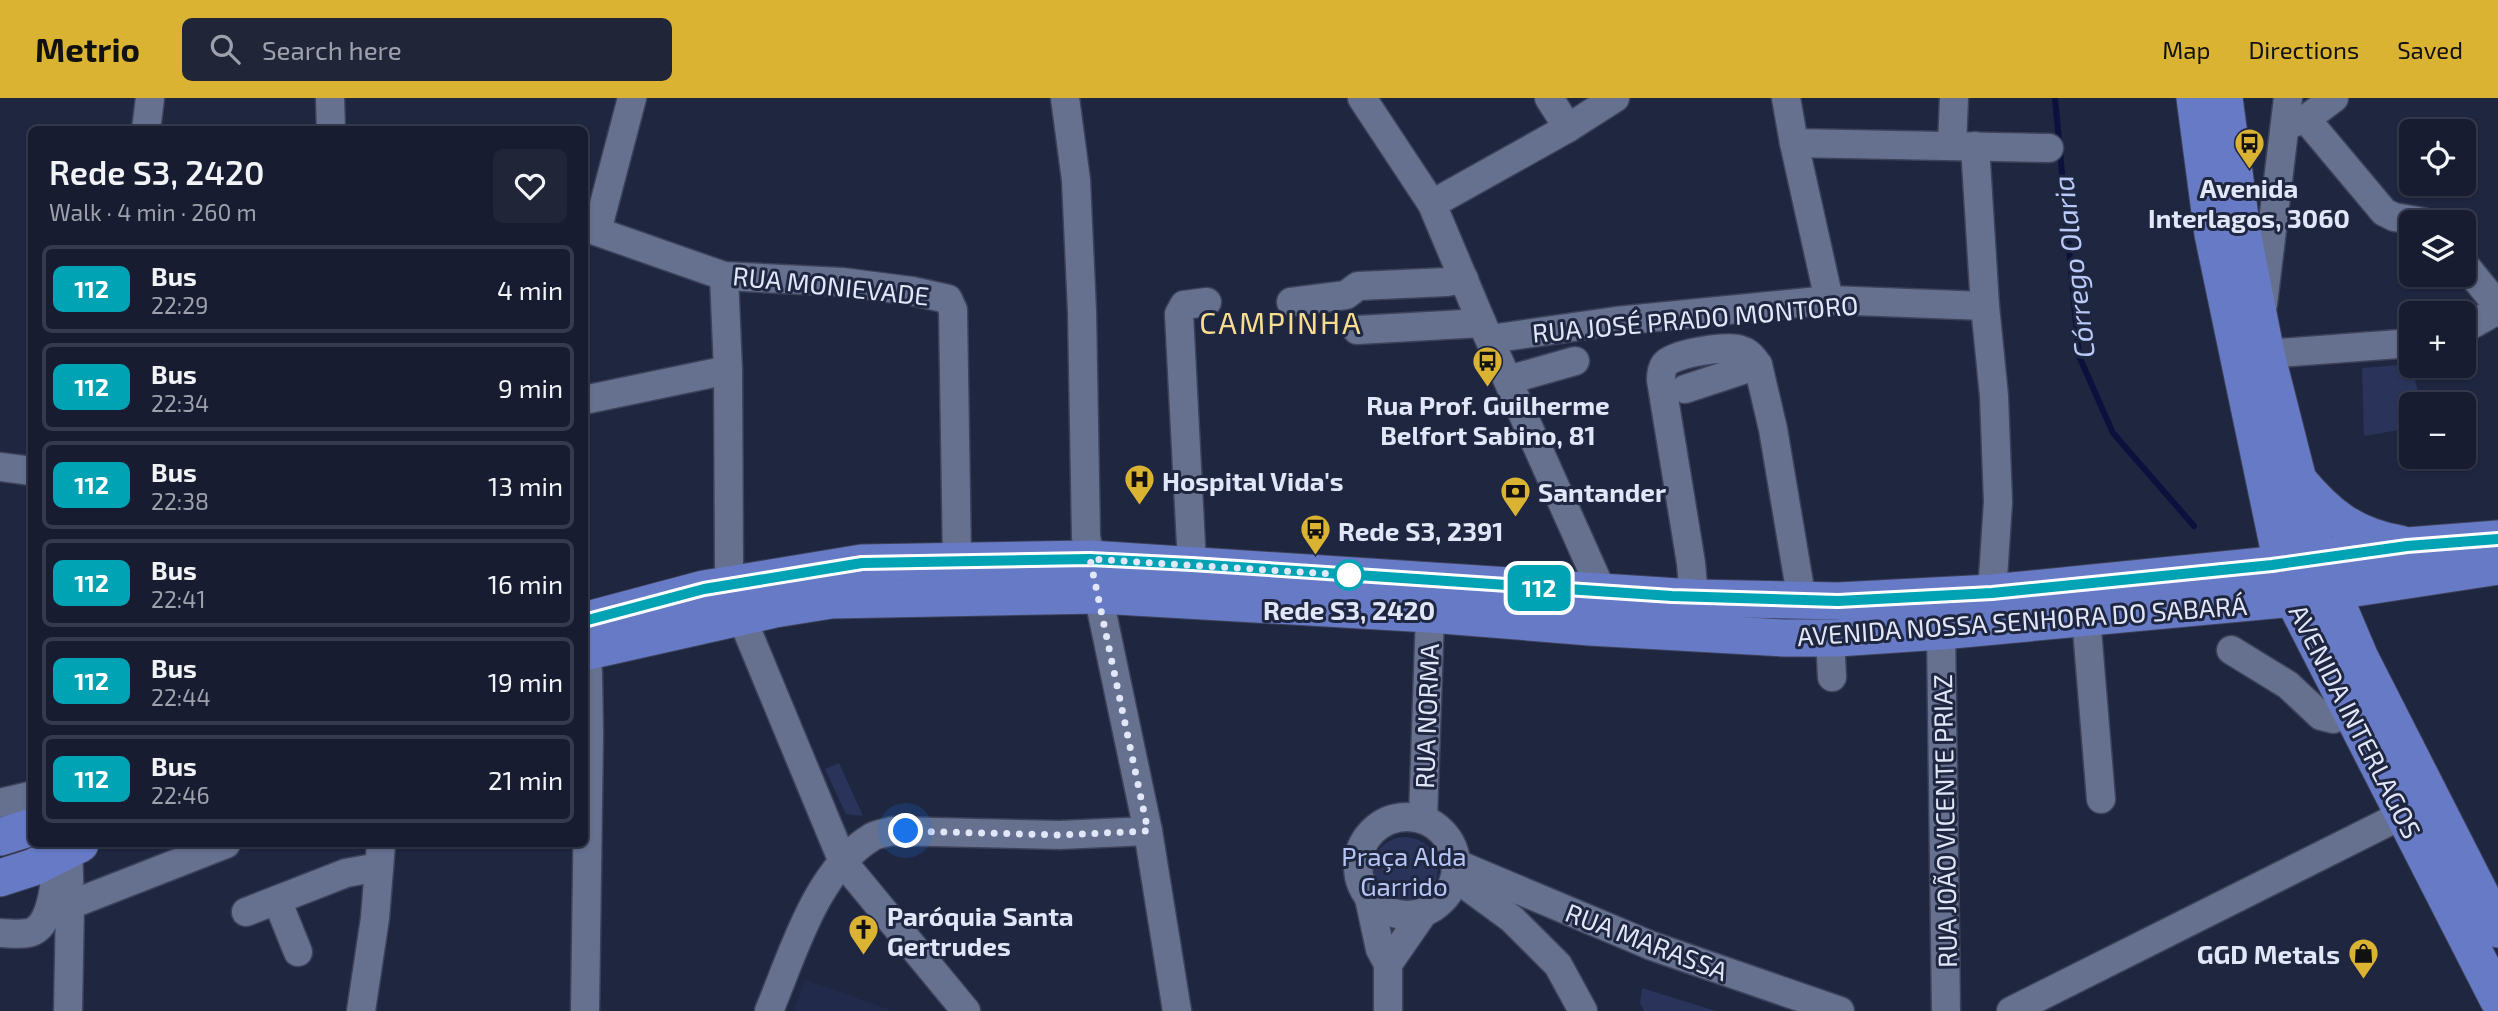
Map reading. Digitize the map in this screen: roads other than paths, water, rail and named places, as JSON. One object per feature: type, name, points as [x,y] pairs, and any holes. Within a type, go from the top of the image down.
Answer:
[{"type":"main road","name":"AVENIDA INTERLAGOS","points":[[2195,98],[2213,234],[2282,564],[2293,598],[2498,999]]},
{"type":"main road","name":"AVENIDA INTERLAGOS","points":[[2224,98],[2242,232],[2263,340],[2320,565],[2401,742],[2498,929]]},
{"type":"main road","points":[[2297,479],[2319,505],[2357,532],[2380,541],[2407,546],[2498,539]]},
{"type":"main road","points":[[2169,611],[2235,589],[2263,577],[2282,564],[2384,562],[2407,546]]},
{"type":"main road","name":"AVENIDA NOSSA SENHORA DO SABARÁ","points":[[588,641],[706,626],[736,600],[862,563],[1090,559],[1604,593],[1802,601],[1992,593],[2282,564]]},
{"type":"main road","name":"AVENIDA NOSSA SENHORA DO SABARÁ","points":[[736,600],[1099,594],[1614,628],[1783,638],[1830,638],[1941,631],[2293,598],[2320,565],[2498,566]]},
{"type":"main road","points":[[2228,605],[2256,612],[2277,622],[2318,650]]},
{"type":"main road","points":[[0,837],[28,808]]},
{"type":"street","points":[[146,126],[150,98]]},
{"type":"street","points":[[330,98],[331,126]]},
{"type":"street","points":[[591,229],[632,98]]},
{"type":"street","points":[[1065,98],[1076,180],[1082,311],[1086,537],[1148,831],[1177,1011]]},
{"type":"street","points":[[1362,98],[1432,204],[1604,593],[1614,628]]},
{"type":"street","points":[[1549,98],[1568,128]]},
{"type":"street","points":[[1432,204],[1568,128],[1615,98]]},
{"type":"street","points":[[1786,98],[1829,300]]},
{"type":"street","points":[[1954,98],[1964,146],[1994,396],[1998,502],[1992,593]]},
{"type":"street","points":[[2293,114],[2334,98]]},
{"type":"street","points":[[2293,114],[2263,340],[2399,343]]},
{"type":"street","points":[[2293,114],[2384,212],[2399,218]]},
{"type":"street","points":[[1794,143],[2049,148]]},
{"type":"street","name":"RUA MONIEVADE","points":[[591,229],[723,276],[842,282],[912,291],[948,299],[953,310],[957,560]]},
{"type":"street","points":[[723,276],[736,600],[843,862],[966,1011]]},
{"type":"street","points":[[1291,302],[1346,295],[1358,286],[1464,279]]},
{"type":"street","points":[[2476,280],[2498,308],[2476,322]]},
{"type":"street","name":"RUA JOSÉ PRADO MONTORO","points":[[1357,330],[1486,331],[1829,300],[1985,306]]},
{"type":"street","points":[[1192,564],[1178,314],[1184,305],[1207,302]]},
{"type":"street","points":[[1694,598],[1691,563],[1661,380],[1662,372],[1665,364],[1673,358],[1727,348],[1746,351],[1758,365],[1773,429],[1802,601]]},
{"type":"street","points":[[1508,380],[1575,361]]},
{"type":"street","points":[[1685,389],[1758,365]]},
{"type":"street","points":[[588,399],[728,370]]},
{"type":"street","points":[[0,467],[28,470]]},
{"type":"street","name":"RUA NORMA","points":[[1423,818],[1430,614]]},
{"type":"street","points":[[2086,617],[2101,799]]},
{"type":"street","name":"RUA JOÃO VICENTE PRIAZ","points":[[1941,631],[1947,1011]]},
{"type":"street","points":[[1830,638],[1832,677]]},
{"type":"street","points":[[2231,650],[2288,685],[2321,716],[2333,719],[2350,711]]},
{"type":"street","points":[[588,673],[588,803]]},
{"type":"street","points":[[0,803],[28,805]]},
{"type":"street","points":[[2011,1011],[2402,815]]},
{"type":"street","points":[[1369,898],[1388,912],[1412,915],[1424,912],[1444,899],[1457,871],[1455,851],[1449,838],[1440,828],[1423,818],[1399,817],[1383,822],[1371,832],[1362,846],[1358,863],[1360,879],[1369,898],[1380,948],[1388,964],[1388,1011]]},
{"type":"street","points":[[769,1011],[825,885],[843,862],[873,836],[892,831],[1060,835],[1148,831]]},
{"type":"street","points":[[70,905],[218,847]]},
{"type":"street","points":[[585,1011],[587,847]]},
{"type":"street","points":[[247,912],[346,873],[380,855]]},
{"type":"street","points":[[361,1011],[375,918],[380,855]]},
{"type":"street","points":[[48,856],[70,905],[68,1011]]},
{"type":"street","points":[[0,933],[30,933],[42,925],[55,882],[48,856]]},
{"type":"street","points":[[1457,871],[1512,919],[1558,965],[1583,1011]]},
{"type":"street","name":"RUA MARASSA","points":[[1457,871],[1652,946],[1840,1011]]},
{"type":"street","points":[[277,900],[298,952]]},
{"type":"street","points":[[1388,964],[1424,912]]},
{"type":"waterway","name":"Córrego Olaria","points":[[2055,98],[2079,356],[2113,433],[2194,526]]},
{"type":"place","name":"Avenida Interlagos, 3060","points":[[2249,171]]},
{"type":"place","name":"Rua Prof. Guilherme Belfort Sabino, 81","points":[[1488,388]]},
{"type":"place","name":"Hospital Vida's","points":[[1139,507]]},
{"type":"place","name":"Santander","points":[[1515,518]]},
{"type":"place","name":"Rede S3, 2391","points":[[1315,557]]},
{"type":"place","name":"Rede S3, 2420","points":[[1349,575]]},
{"type":"place","name":"Paróquia Santa Gertrudes","points":[[864,957]]},
{"type":"place","name":"GGD Metals","points":[[2363,980]]},
{"type":"district","name":"CAMPINHA","points":[[1281,322]]},
{"type":"park label","name":"Praça Alda Garrido","points":[[1404,870]]}]
